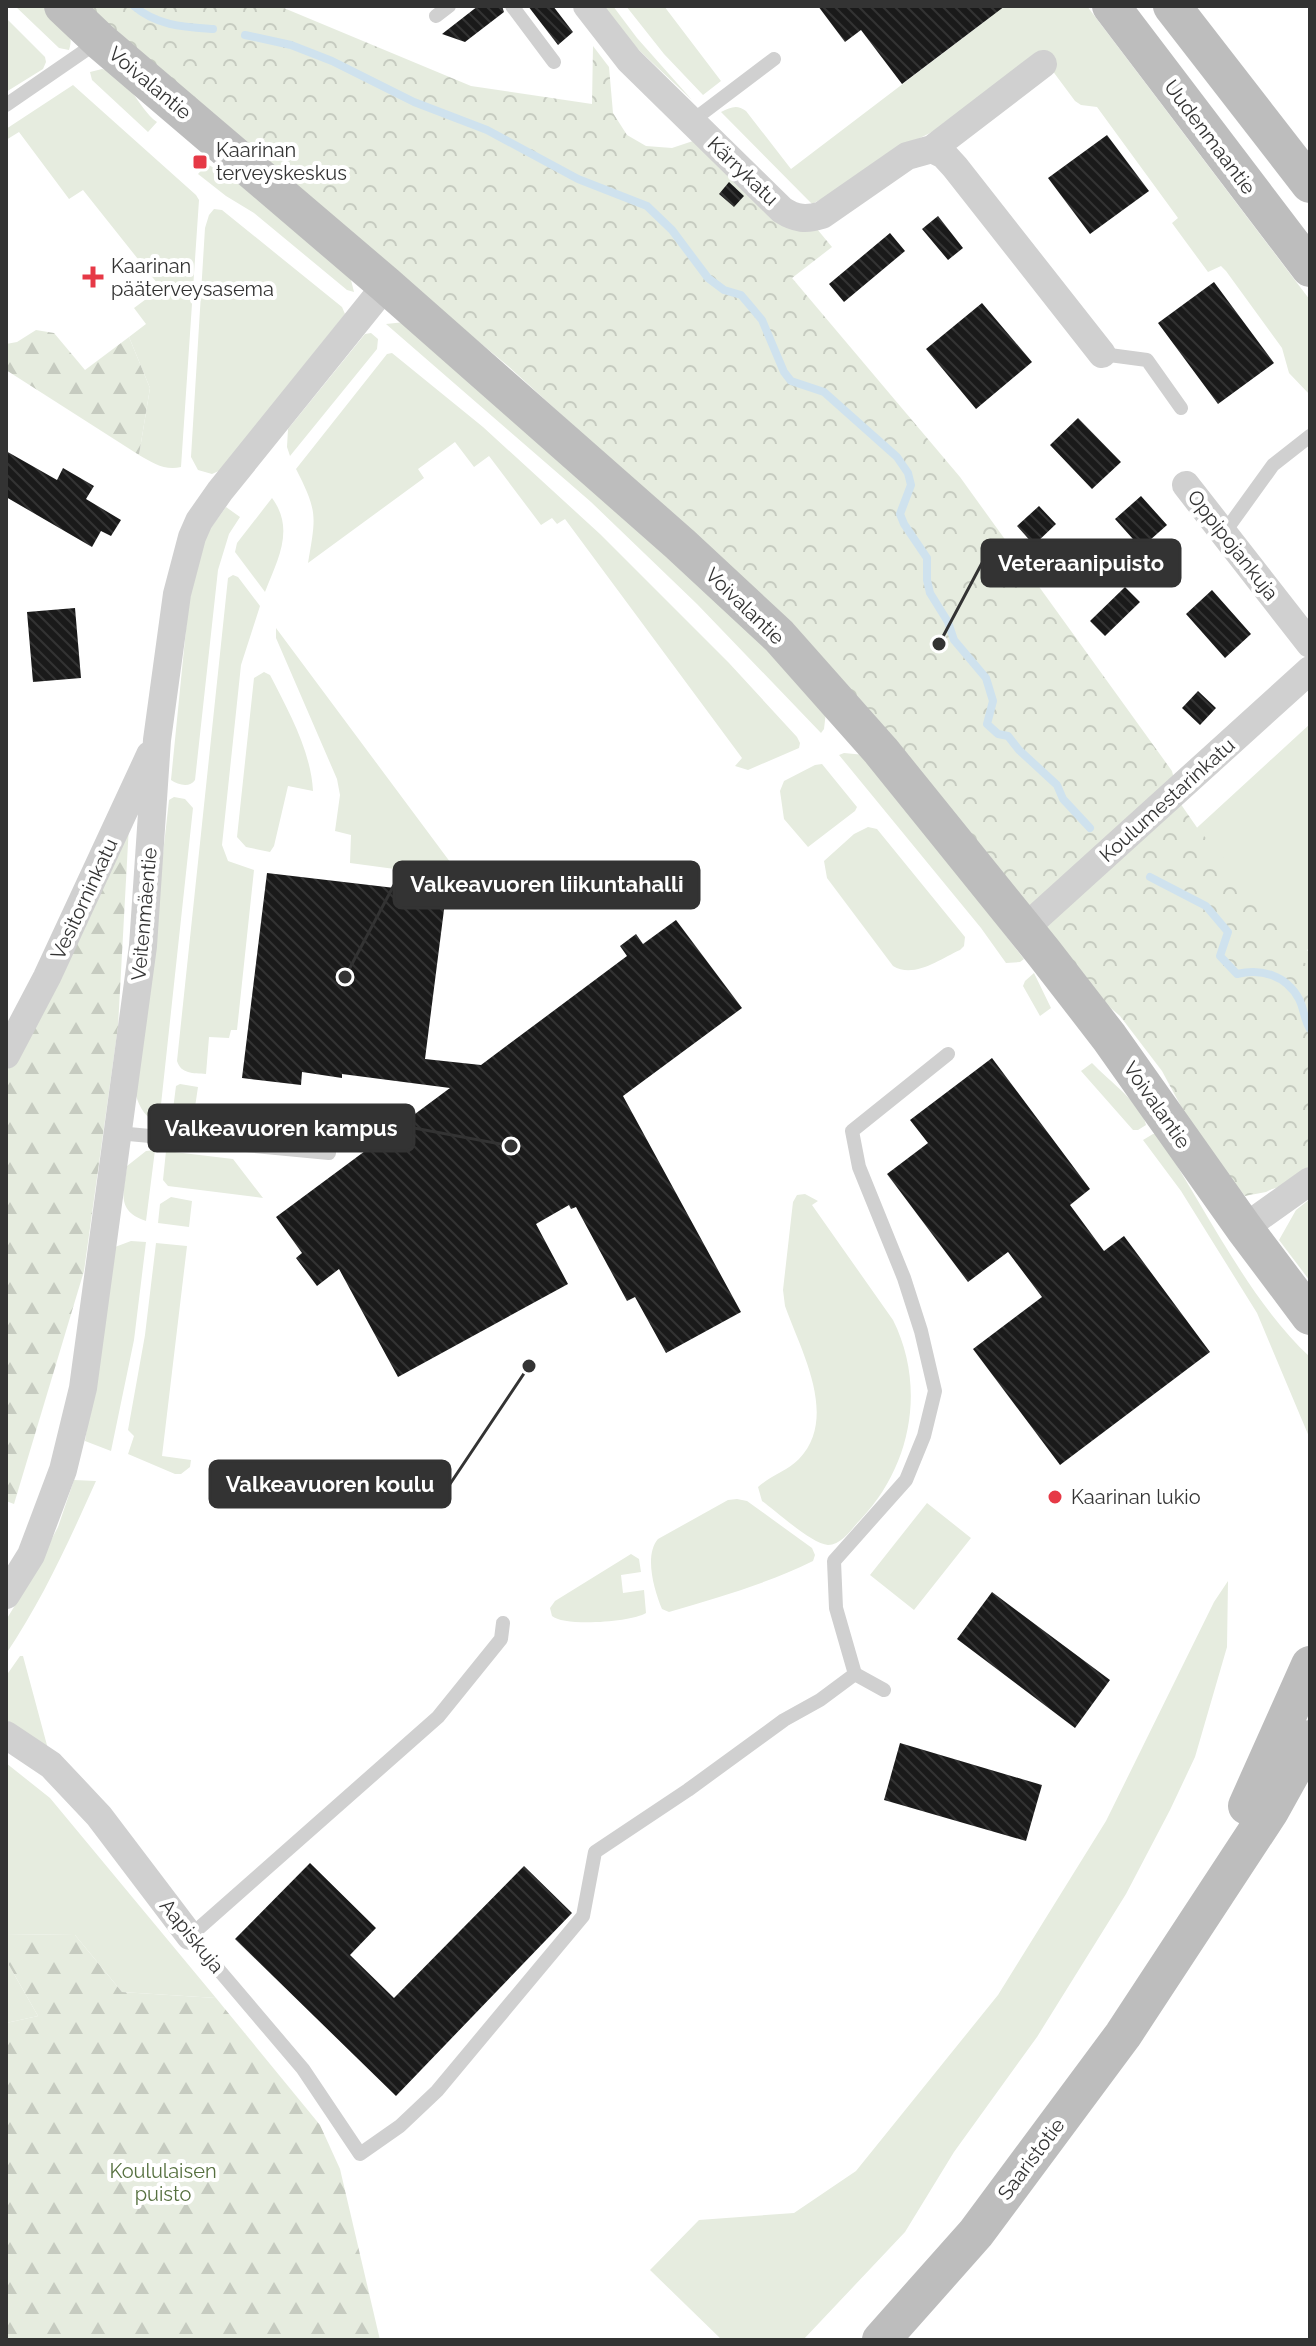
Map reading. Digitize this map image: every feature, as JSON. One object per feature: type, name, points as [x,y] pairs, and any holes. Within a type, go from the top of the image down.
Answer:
[{"type":"street","name":"Voivalantie","points":[[63,6],[386,285],[680,544],[779,636],[881,751],[1109,1037],[1310,1316]]},
{"type":"street","name":"Kärrykatu","points":[[587,6],[629,60],[782,210],[794,218],[809,219],[822,215],[907,156],[932,149],[1043,64]]},
{"type":"street","name":"Uudenmaantie","points":[[1111,6],[1310,268]]},
{"type":"street","points":[[1172,6],[1310,184]]},
{"type":"street","points":[[932,149],[944,155],[955,167],[1102,354]]},
{"type":"street","name":"Veitenmäentie","points":[[6,1595],[31,1555],[67,1458],[83,1388],[143,946],[157,740],[177,594],[199,521],[386,285]]},
{"type":"street","name":"Oppipojankuja","points":[[1186,485],[1310,644]]},
{"type":"street","name":"Koulumestarinkatu","points":[[1024,929],[1310,670]]},
{"type":"street","name":"Vesitorninkatu","points":[[6,1055],[47,977],[157,740]]},
{"type":"street","points":[[1244,1228],[1310,1181]]},
{"type":"street","name":"Saaristotie","points":[[1168,1967],[1251,1797],[1310,1665]]},
{"type":"street","name":"Aapiskuja","points":[[6,1735],[51,1765],[99,1816],[190,1936]]},
{"type":"street","name":"Saaristotie","points":[[881,2340],[976,2233],[1123,2035],[1270,1811],[1310,1739]]},
{"type":"lane","points":[[436,16],[449,6]]},
{"type":"lane","points":[[512,6],[554,62]]},
{"type":"lane","points":[[6,105],[100,41]]},
{"type":"lane","points":[[692,121],[774,59]]},
{"type":"lane","points":[[1102,354],[1147,360],[1181,408]]},
{"type":"lane","points":[[1224,533],[1273,465],[1310,436]]},
{"type":"lane","points":[[884,1690],[855,1674],[836,1608],[834,1561],[906,1480],[924,1436],[935,1391],[921,1331],[904,1278],[859,1167],[852,1131],[948,1054]]},
{"type":"lane","points":[[118,1133],[329,1153]]},
{"type":"lane","points":[[190,1936],[438,1717],[501,1639],[503,1623]]},
{"type":"lane","name":"Aapiskuja","points":[[190,1936],[303,2069],[360,2154],[400,2126],[437,2091],[583,1916],[595,1852],[855,1674]]},
{"type":"green space","points":[[15,6],[44,6],[68,30],[69,50],[59,48]]},
{"type":"green space","points":[[82,6],[279,6],[471,86],[592,104],[593,46],[609,67],[613,113],[627,135],[646,146],[672,148],[696,140],[817,229],[832,247],[792,278],[960,477],[1172,771],[1180,803],[1198,829],[1305,952],[1299,960],[1310,966],[1310,1170],[1283,1186],[1245,1196],[1198,1138],[1162,1071],[1120,1016],[1078,980],[643,489],[508,366],[228,134]]},
{"type":"green space","points":[[599,6],[613,6],[692,100],[625,37]]},
{"type":"green space","points":[[626,6],[664,6],[721,81],[703,95],[664,54]]},
{"type":"green space","points":[[985,6],[1087,6],[1310,300],[1310,395],[1289,373],[1282,348],[1226,271],[1221,266],[1208,272],[1172,223],[1178,218],[1097,107],[1075,101],[1046,62],[934,131],[892,152],[840,189],[812,204],[721,112],[734,107],[746,111],[791,169],[992,16]]},
{"type":"green space","points":[[6,18],[45,57],[46,62],[43,69],[6,92]]},
{"type":"green space","points":[[102,69],[119,77],[157,122],[148,132],[92,80],[90,72]]},
{"type":"green space","points":[[73,85],[199,200],[181,467],[164,467],[139,455],[150,388],[129,337],[146,324],[134,308],[161,288],[83,190],[69,199],[19,132],[6,140],[6,129]]},
{"type":"green space","points":[[207,164],[258,193],[350,276],[354,292],[347,290],[254,213],[198,174]]},
{"type":"green space","points":[[214,209],[222,210],[342,307],[345,314],[221,470],[212,474],[198,470],[191,457],[205,228]]},
{"type":"green space","points":[[405,322],[660,539],[826,712],[821,733],[697,604],[591,502],[386,324]]},
{"type":"green space","points":[[36,330],[54,333],[85,370],[129,337],[150,388],[139,455],[6,370],[6,344],[17,342]]},
{"type":"green space","points":[[371,333],[378,339],[377,349],[290,456],[288,429],[365,334]]},
{"type":"green space","points":[[392,353],[483,427],[600,534],[729,663],[797,737],[799,748],[748,770],[735,766],[742,758],[565,519],[557,524],[552,518],[541,525],[489,456],[474,467],[455,442],[418,469],[424,478],[308,563],[313,535],[312,505],[296,469],[387,354]]},
{"type":"green space","points":[[272,498],[279,510],[283,533],[279,556],[265,592],[235,552],[237,543]]},
{"type":"green space","points":[[226,507],[240,517],[229,534],[218,570],[195,780],[184,785],[171,780],[190,589],[207,533]]},
{"type":"green space","points":[[233,575],[238,577],[260,606],[241,665],[222,845],[228,861],[254,870],[237,1030],[231,1030],[229,1038],[209,1037],[206,1074],[185,1071],[177,1061],[228,578]]},
{"type":"green space","points":[[276,628],[462,878],[350,863],[351,835],[335,831],[340,795],[337,779],[276,638]]},
{"type":"green space","points":[[264,672],[270,675],[298,731],[308,761],[313,791],[288,786],[270,852],[246,847],[237,837],[254,678]]},
{"type":"green space","points":[[1310,724],[1310,948],[1307,950],[1310,954],[1310,1170],[1266,1192],[1245,1196],[1140,880]]},
{"type":"green space","points":[[839,755],[865,755],[1024,959],[1006,963],[981,928]]},
{"type":"green space","points":[[822,764],[857,807],[808,847],[784,819],[780,791],[784,781]]},
{"type":"green space","points":[[174,797],[185,799],[193,808],[159,1123],[144,1112],[136,1096],[169,800]]},
{"type":"green space","points":[[129,825],[118,1027],[84,1271],[14,1504],[6,1501],[6,1073]]},
{"type":"green space","points":[[868,827],[877,829],[965,937],[960,950],[918,969],[893,966],[827,878],[824,861],[854,834]]},
{"type":"green space","points":[[1034,973],[1051,1008],[1040,1016],[1023,986]]},
{"type":"green space","points":[[1092,1063],[1132,1101],[1146,1125],[1133,1130],[1081,1071]]},
{"type":"green space","points":[[176,1086],[198,1087],[192,1127],[171,1125]]},
{"type":"green space","points":[[1157,1134],[1175,1162],[1247,1281],[1267,1309],[1310,1357],[1310,1439],[1257,1313],[1181,1191],[1143,1140]]},
{"type":"green space","points":[[155,1150],[146,1221],[136,1217],[126,1206],[124,1184],[127,1166],[146,1151]]},
{"type":"green space","points":[[166,1151],[233,1159],[263,1198],[168,1186],[163,1180]]},
{"type":"green space","points":[[805,1194],[818,1201],[812,1205],[893,1320],[909,1371],[911,1398],[902,1450],[892,1474],[878,1498],[850,1531],[838,1542],[828,1545],[804,1533],[762,1501],[758,1487],[799,1459],[811,1442],[816,1424],[813,1384],[785,1306],[783,1290],[793,1202],[797,1195]]},
{"type":"green space","points":[[171,1197],[192,1201],[189,1227],[158,1223],[160,1204]]},
{"type":"green space","points":[[1310,1199],[1310,1281],[1279,1240],[1296,1210]]},
{"type":"green space","points":[[131,1241],[146,1242],[134,1340],[111,1451],[85,1441],[115,1247]]},
{"type":"green space","points":[[156,1243],[187,1246],[162,1456],[191,1460],[190,1467],[181,1474],[128,1454],[134,1436],[128,1430],[145,1335]]},
{"type":"green space","points":[[74,1480],[96,1481],[44,1591],[6,1654],[6,1620],[58,1527]]},
{"type":"green space","points":[[728,1500],[747,1501],[812,1548],[815,1555],[813,1561],[778,1577],[724,1595],[669,1612],[662,1609],[651,1563],[658,1539]]},
{"type":"green space","points":[[927,1503],[971,1538],[914,1610],[870,1575]]},
{"type":"green space","points":[[631,1554],[639,1559],[641,1572],[621,1575],[623,1593],[644,1590],[646,1613],[598,1622],[570,1621],[552,1616],[550,1608],[555,1601]]},
{"type":"green space","points":[[1228,1581],[1227,1647],[1195,1757],[1126,1894],[1037,2037],[954,2152],[905,2232],[803,2340],[722,2340],[650,2270],[699,2220],[794,2213],[856,2171],[998,1995],[1106,1821],[1214,1602]]},
{"type":"green space","points":[[23,1656],[48,1749],[6,1724],[6,1676]]},
{"type":"green space","points":[[6,1763],[50,1798],[216,1998],[122,1992],[75,1935],[6,1934]]},
{"type":"green space","name":"Koululaisen puisto","points":[[6,1934],[75,1935],[122,1992],[216,1998],[320,2125],[340,2169],[380,2340],[6,2340],[6,2023],[38,2016],[6,1960]]},
{"type":"green space","points":[[6,1960],[38,2016],[6,2023]]},
{"type":"building","points":[[478,6],[502,6],[504,12],[465,42],[442,34]]},
{"type":"building","points":[[528,6],[553,6],[573,32],[558,45]]},
{"type":"building","points":[[818,6],[1005,6],[902,84],[861,30],[845,42]]},
{"type":"building","points":[[1107,135],[1149,191],[1090,234],[1048,178]]},
{"type":"building","points":[[729,182],[744,196],[734,207],[719,194]]},
{"type":"building","points":[[938,216],[963,248],[948,260],[922,229]]},
{"type":"building","points":[[890,233],[905,251],[844,302],[829,284]]},
{"type":"building","points":[[1214,282],[1274,363],[1218,404],[1158,323]]},
{"type":"building","points":[[982,303],[1032,362],[976,409],[926,349]]},
{"type":"building","points":[[1078,418],[1121,462],[1092,489],[1050,445]]},
{"type":"building","points":[[6,451],[57,480],[63,468],[94,486],[86,499],[121,520],[111,536],[101,531],[92,547],[6,497]]},
{"type":"building","points":[[1141,496],[1167,525],[1141,548],[1115,519]]},
{"type":"building","points":[[1039,506],[1056,524],[1034,545],[1017,526]]},
{"type":"building","points":[[1125,587],[1140,602],[1105,636],[1090,621]]},
{"type":"building","points":[[1212,590],[1251,634],[1225,658],[1186,614]]},
{"type":"building","points":[[75,608],[81,678],[33,682],[27,612]]},
{"type":"building","points":[[1198,691],[1216,708],[1200,725],[1182,708]]},
{"type":"building","points":[[267,873],[446,894],[425,1059],[481,1065],[627,956],[620,946],[636,934],[643,944],[676,920],[742,1008],[623,1096],[741,1312],[666,1353],[635,1297],[627,1301],[576,1207],[571,1209],[569,1205],[536,1224],[568,1284],[398,1377],[339,1269],[317,1286],[296,1258],[302,1253],[276,1217],[450,1088],[302,1072],[301,1085],[242,1078]]},
{"type":"building","points":[[992,1058],[1090,1189],[1070,1205],[1104,1251],[1124,1236],[1210,1352],[1060,1465],[973,1349],[1042,1297],[1008,1252],[968,1282],[887,1174],[928,1143],[910,1120]]},
{"type":"building","points":[[992,1592],[1110,1680],[1075,1728],[957,1639]]},
{"type":"building","points":[[900,1743],[1042,1785],[1026,1841],[884,1800]]},
{"type":"building","points":[[310,1863],[376,1928],[350,1955],[394,1998],[524,1866],[572,1913],[396,2096],[235,1939]]},
{"type":"waterway","points":[[134,6],[162,22],[213,29]]},
{"type":"waterway","points":[[245,35],[291,45],[332,61],[414,102],[487,130],[578,179],[647,206],[672,230],[708,278],[724,290],[741,295],[762,320],[784,372],[791,381],[824,392],[897,457],[908,473],[911,485],[900,514],[927,558],[930,593],[948,622],[954,640],[986,678],[993,701],[987,724],[998,734],[1008,736],[1057,785],[1063,799],[1090,828]]},
{"type":"waterway","points":[[1150,877],[1206,906],[1228,932],[1220,956],[1237,974],[1264,973],[1287,984],[1299,999],[1310,1029]]},
{"type":"place","name":"Kaarinan terveyskeskus","points":[[200,162]]},
{"type":"place","name":"Kaarinan pääterveysasema","points":[[93,277]]},
{"type":"place","name":"Veteraanipuisto","points":[[939,644]]},
{"type":"place","name":"Valkeavuoren liikuntahalli","points":[[345,977]]},
{"type":"place","name":"Valkeavuoren kampus","points":[[511,1146]]},
{"type":"place","name":"Valkeavuoren koulu","points":[[529,1366]]},
{"type":"place","name":"Kaarinan lukio","points":[[1055,1497]]}]
